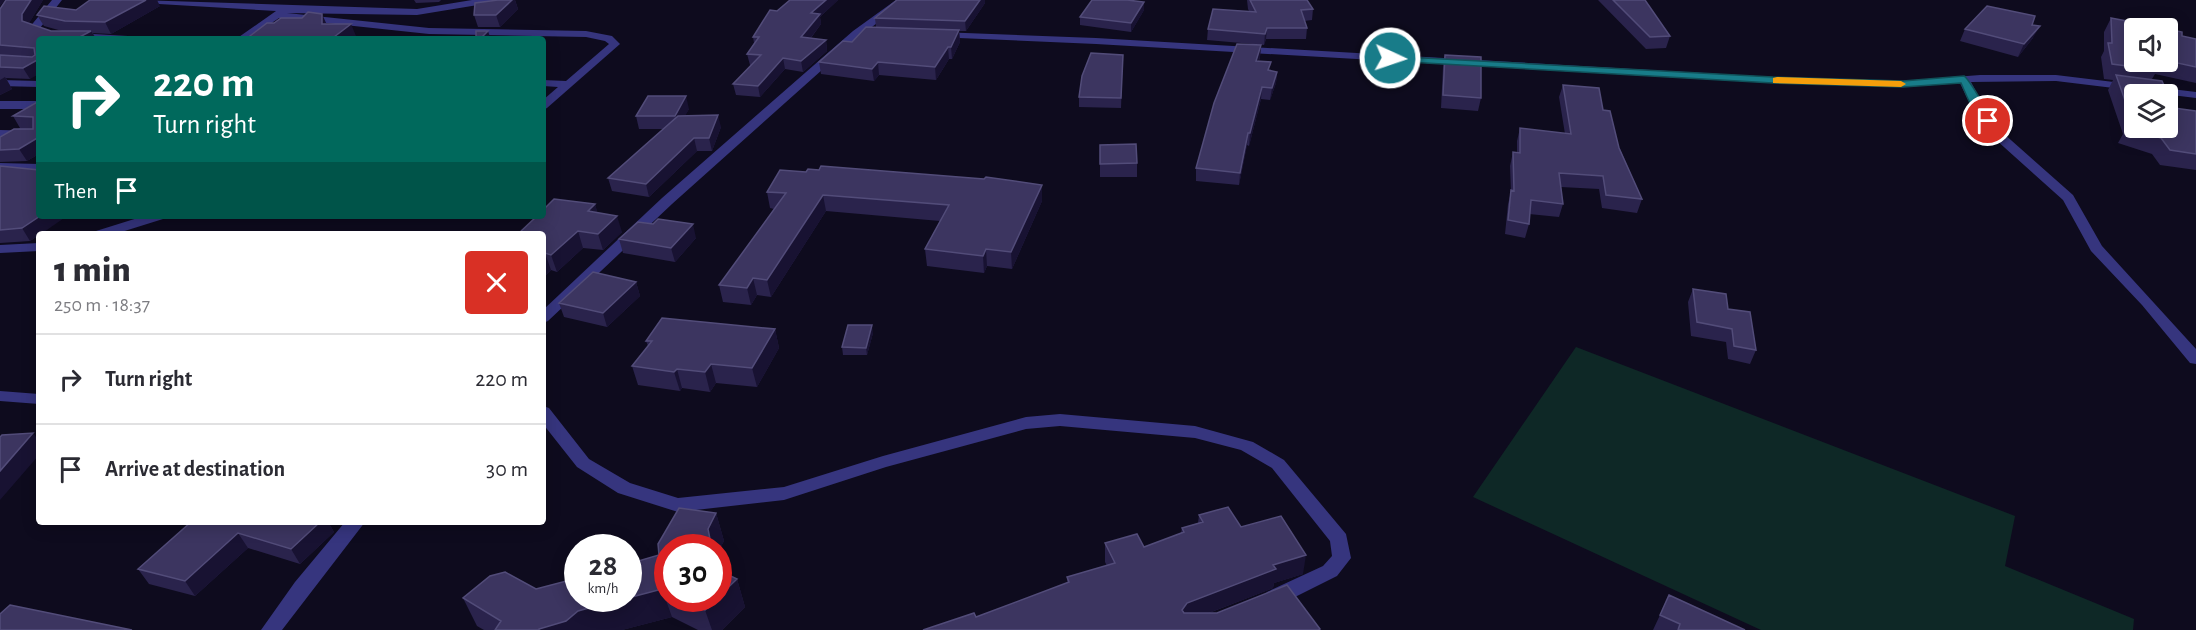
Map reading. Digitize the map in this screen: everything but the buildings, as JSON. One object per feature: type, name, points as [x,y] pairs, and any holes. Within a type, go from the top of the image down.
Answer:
[{"type":"street","points":[[57,0],[34,28],[39,32],[53,35],[72,36]]},
{"type":"street","points":[[142,0],[281,12],[429,31],[586,34],[608,38],[615,44],[546,103]]},
{"type":"street","points":[[245,36],[281,12],[308,0]]},
{"type":"street","points":[[281,12],[417,12],[490,0]]},
{"type":"street","points":[[546,315],[676,193],[857,33],[902,0]]},
{"type":"street","points":[[857,33],[893,34]]},
{"type":"street","points":[[929,35],[1108,41],[1773,80],[1903,84],[1964,79],[2056,78],[2196,95]]},
{"type":"street","points":[[1964,79],[1977,106],[1999,136],[2068,198],[2096,248],[2196,359]]},
{"type":"street","points":[[0,83],[36,84]]},
{"type":"street","points":[[546,83],[568,84]]},
{"type":"street","points":[[0,105],[36,105]]},
{"type":"street","points":[[0,134],[36,135]]},
{"type":"street","points":[[0,167],[36,168]]},
{"type":"street","points":[[110,231],[148,219]]},
{"type":"street","points":[[0,249],[36,247]]},
{"type":"street","points":[[0,396],[36,399]]},
{"type":"street","points":[[546,416],[583,463],[624,488],[678,505],[784,493],[883,462],[1026,423],[1060,420],[1128,425],[1195,432],[1216,437],[1247,446],[1278,464],[1339,538],[1342,558],[1330,571],[1286,593],[1255,605]]},
{"type":"street","points":[[271,630],[354,525]]},
{"type":"green space","points":[[1576,347],[2015,516],[2005,566],[2134,619],[2133,630],[1761,630],[1473,497]]},
{"type":"slow traffic","points":[[1777,80],[1901,84]]},
{"type":"route","points":[[1390,58],[1773,80],[1903,84],[1964,79],[1977,106],[1988,121]]}]
